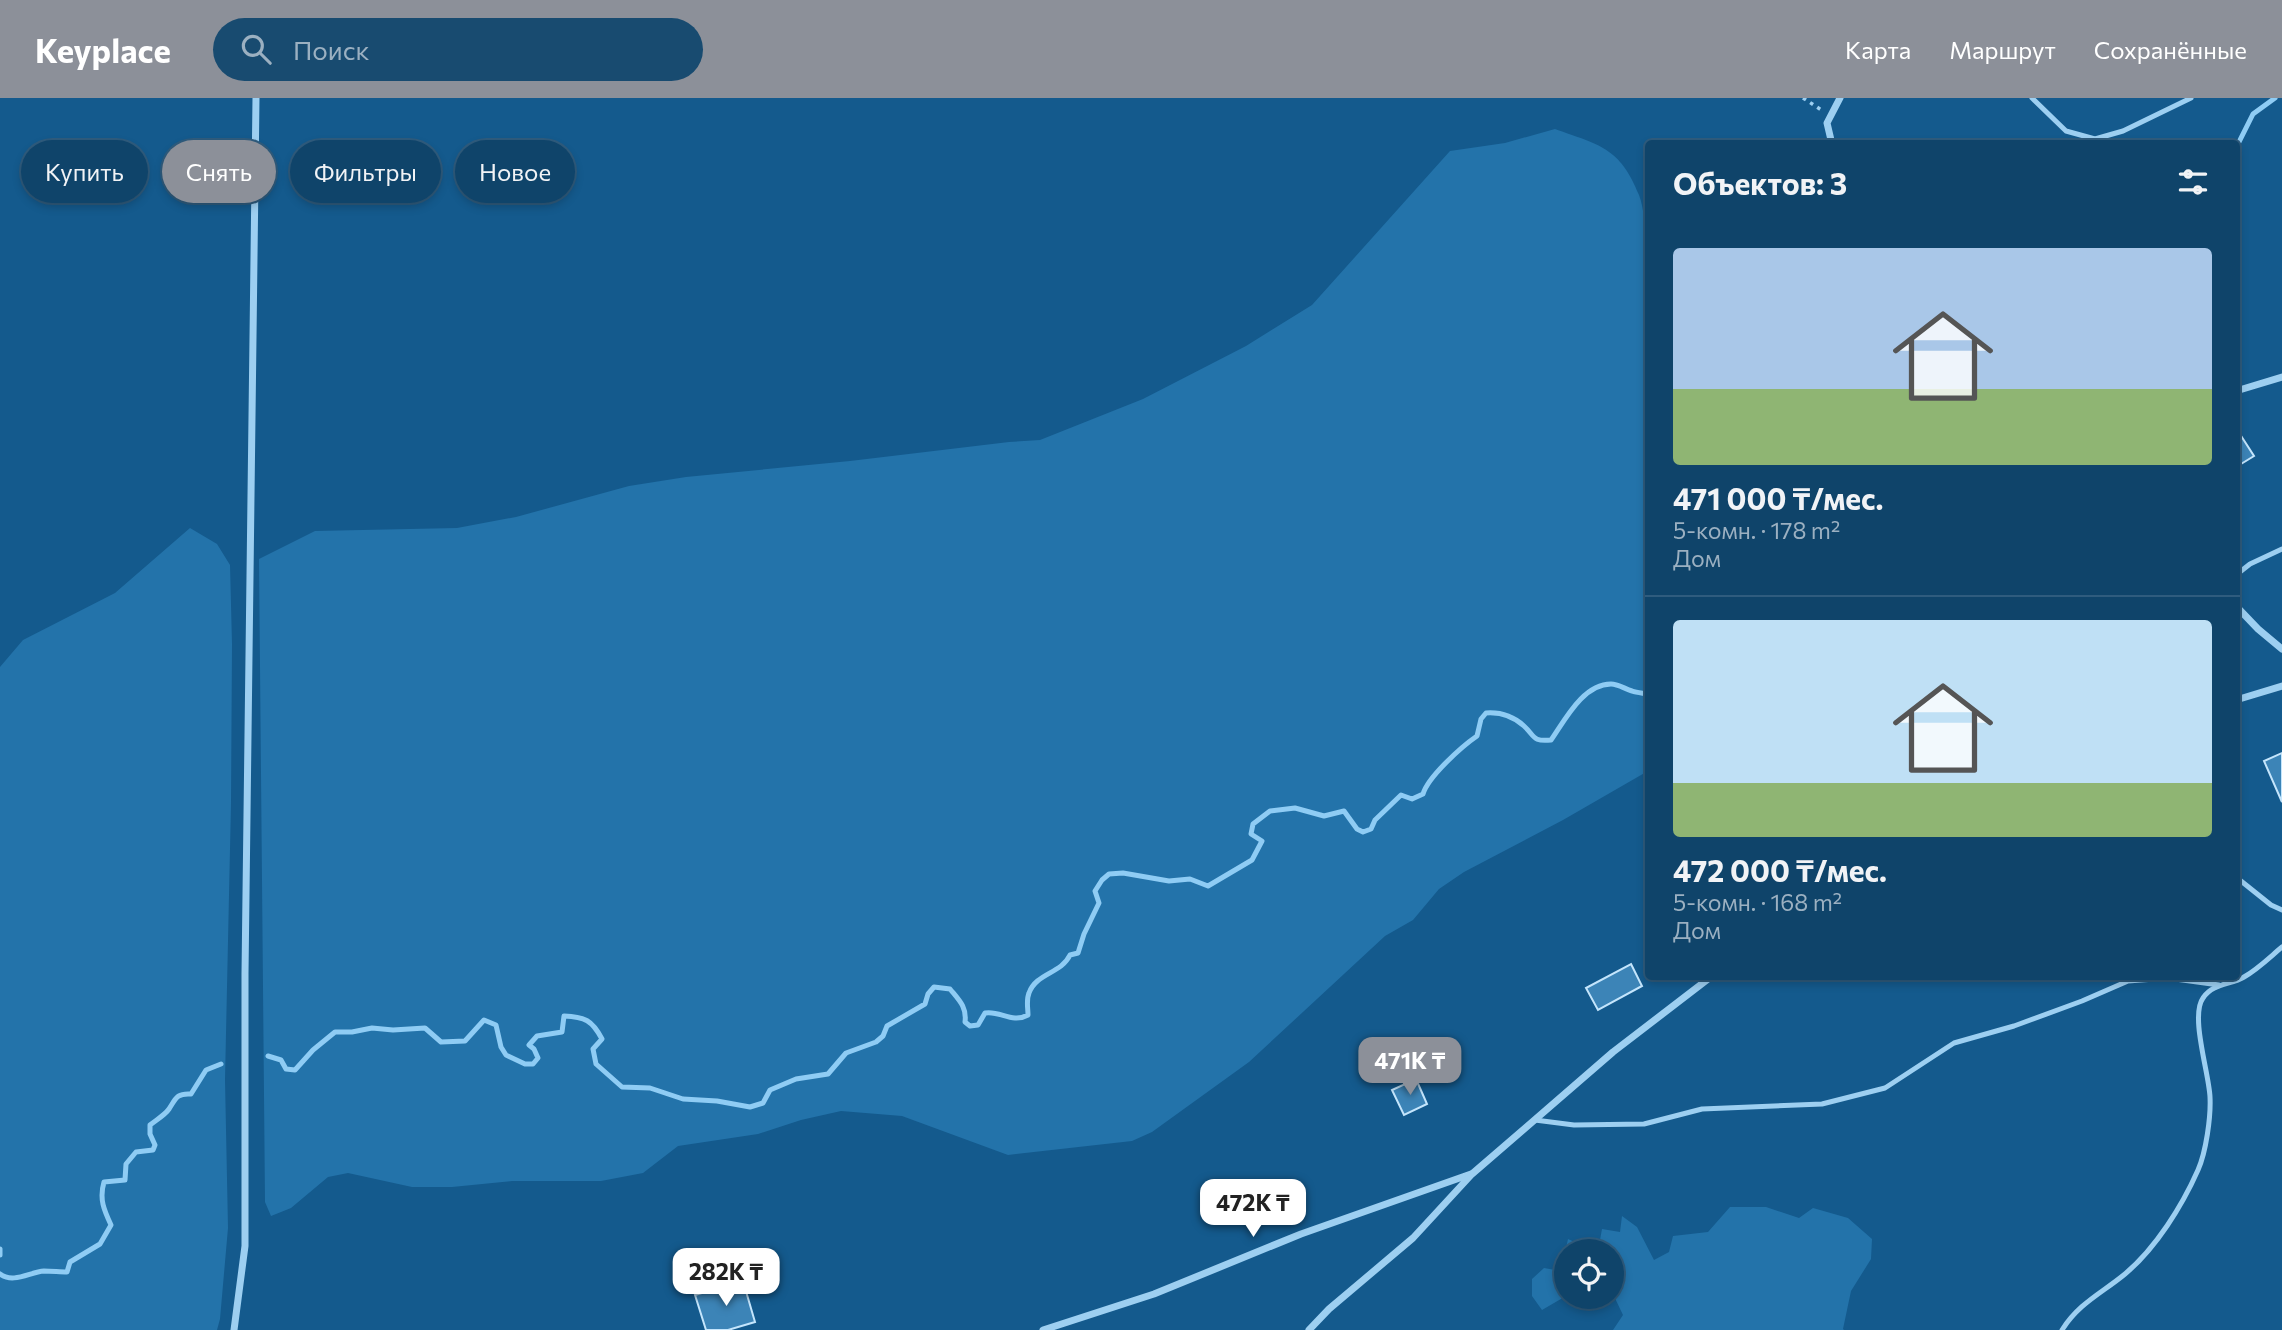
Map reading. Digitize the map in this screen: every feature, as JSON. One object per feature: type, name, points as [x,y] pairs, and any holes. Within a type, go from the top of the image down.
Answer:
[{"type":"street","points":[[234,1330],[245,1247],[245,974],[256,98]]},
{"type":"street","points":[[1831,140],[1827,122],[1840,98]]},
{"type":"street","points":[[2240,390],[2282,377]]},
{"type":"street","points":[[2240,610],[2282,649]]},
{"type":"street","points":[[2240,699],[2282,686]]},
{"type":"street","points":[[1309,1330],[1413,1238],[1472,1174],[1612,1052],[1708,980]]},
{"type":"street","points":[[1043,1330],[1154,1294],[1301,1234],[1472,1174]]},
{"type":"lane","points":[[2032,98],[2066,131],[2095,139],[2123,131],[2191,98]]},
{"type":"lane","points":[[2240,572],[2250,564],[2282,549]]},
{"type":"lane","points":[[2240,880],[2271,905],[2282,910]]},
{"type":"lane","points":[[2240,980],[2282,947]]},
{"type":"lane","points":[[1535,1120],[1574,1125],[1644,1124],[1702,1109],[1822,1104],[1885,1088],[1954,1042],[2014,1026],[2082,1002],[2128,981],[2141,980]]},
{"type":"lane","points":[[2182,980],[2218,985],[2238,980]]},
{"type":"lane","points":[[2062,1330],[2087,1300],[2125,1274],[2152,1246],[2199,1168],[2207,1132],[2210,1097],[2197,1009],[2204,996],[2218,985]]},
{"type":"path","points":[[1803,98],[1830,116]]},
{"type":"shaded area","points":[[1555,129],[1596,144],[1616,157],[1624,167],[1642,205],[1645,222],[1645,773],[1464,872],[1439,889],[1413,920],[1385,936],[1249,1062],[1152,1132],[1132,1141],[1008,1155],[902,1116],[841,1111],[758,1134],[678,1146],[643,1173],[601,1181],[512,1181],[452,1187],[412,1187],[348,1173],[328,1177],[291,1208],[271,1216],[265,1202],[259,559],[315,531],[457,528],[516,517],[629,486],[686,477],[1040,440],[1143,399],[1246,346],[1312,305],[1450,151],[1505,143]]},
{"type":"shaded area","points":[[190,528],[217,544],[230,565],[231,803],[225,1080],[228,1228],[220,1319],[217,1330],[0,1330],[0,667],[23,640],[115,593]]},
{"type":"shaded area","points":[[1730,1207],[1766,1207],[1799,1218],[1813,1208],[1848,1218],[1872,1239],[1871,1259],[1851,1291],[1844,1330],[1613,1330],[1623,1315],[1620,1309],[1624,1309],[1624,1239],[1600,1239],[1602,1229],[1620,1232],[1622,1216],[1637,1227],[1654,1260],[1669,1252],[1673,1236],[1708,1232]]},
{"type":"shaded area","points":[[1544,1268],[1554,1270],[1554,1303],[1542,1310],[1532,1296],[1532,1279]]},
{"type":"building","points":[[2240,434],[2254,456],[2240,465]]},
{"type":"building","points":[[2282,753],[2282,802],[2264,761]]},
{"type":"building","points":[[1631,964],[1642,986],[1598,1010],[1586,988]]},
{"type":"building","points":[[1416,1079],[1427,1104],[1404,1115],[1392,1090]]},
{"type":"building","points":[[743,1281],[755,1322],[728,1330],[706,1330],[695,1295]]},
{"type":"waterway","points":[[2240,140],[2253,114],[2275,98]]},
{"type":"waterway","points":[[268,1056],[281,1060],[286,1069],[295,1070],[313,1050],[335,1032],[372,1028],[425,1028],[441,1042],[465,1041],[484,1020],[496,1025],[501,1047],[506,1055],[525,1064],[533,1064],[538,1058],[529,1045],[537,1036],[562,1032],[564,1016],[571,1016],[583,1019],[595,1028],[602,1039],[593,1049],[596,1064],[622,1087],[650,1088],[683,1099],[750,1107],[763,1103],[770,1090],[796,1079],[828,1074],[846,1053],[876,1042],[883,1036],[887,1026],[925,1004],[934,987],[950,989],[962,1004],[965,1022],[970,1026],[978,1025],[985,1013],[1011,1018],[1028,1015],[1028,998],[1032,986],[1061,966],[1070,955],[1078,953],[1099,903],[1095,891],[1109,874],[1123,873],[1169,881],[1190,879],[1208,886],[1252,860],[1262,841],[1251,834],[1253,824],[1270,811],[1295,808],[1324,816],[1344,811],[1357,829],[1363,832],[1371,829],[1375,820],[1401,795],[1412,799],[1423,794],[1438,771],[1477,736],[1481,719],[1486,713],[1511,717],[1537,739],[1551,740],[1576,704],[1592,690],[1614,684],[1645,694]]},
{"type":"waterway","points":[[0,1274],[10,1278],[44,1271],[67,1272],[70,1262],[100,1244],[111,1225],[103,1204],[104,1182],[125,1180],[126,1164],[136,1152],[153,1150],[155,1145],[150,1134],[150,1125],[167,1111],[177,1097],[191,1094],[206,1070],[221,1064]]},
{"type":"waterway","points":[[0,1249],[0,1255]]}]
